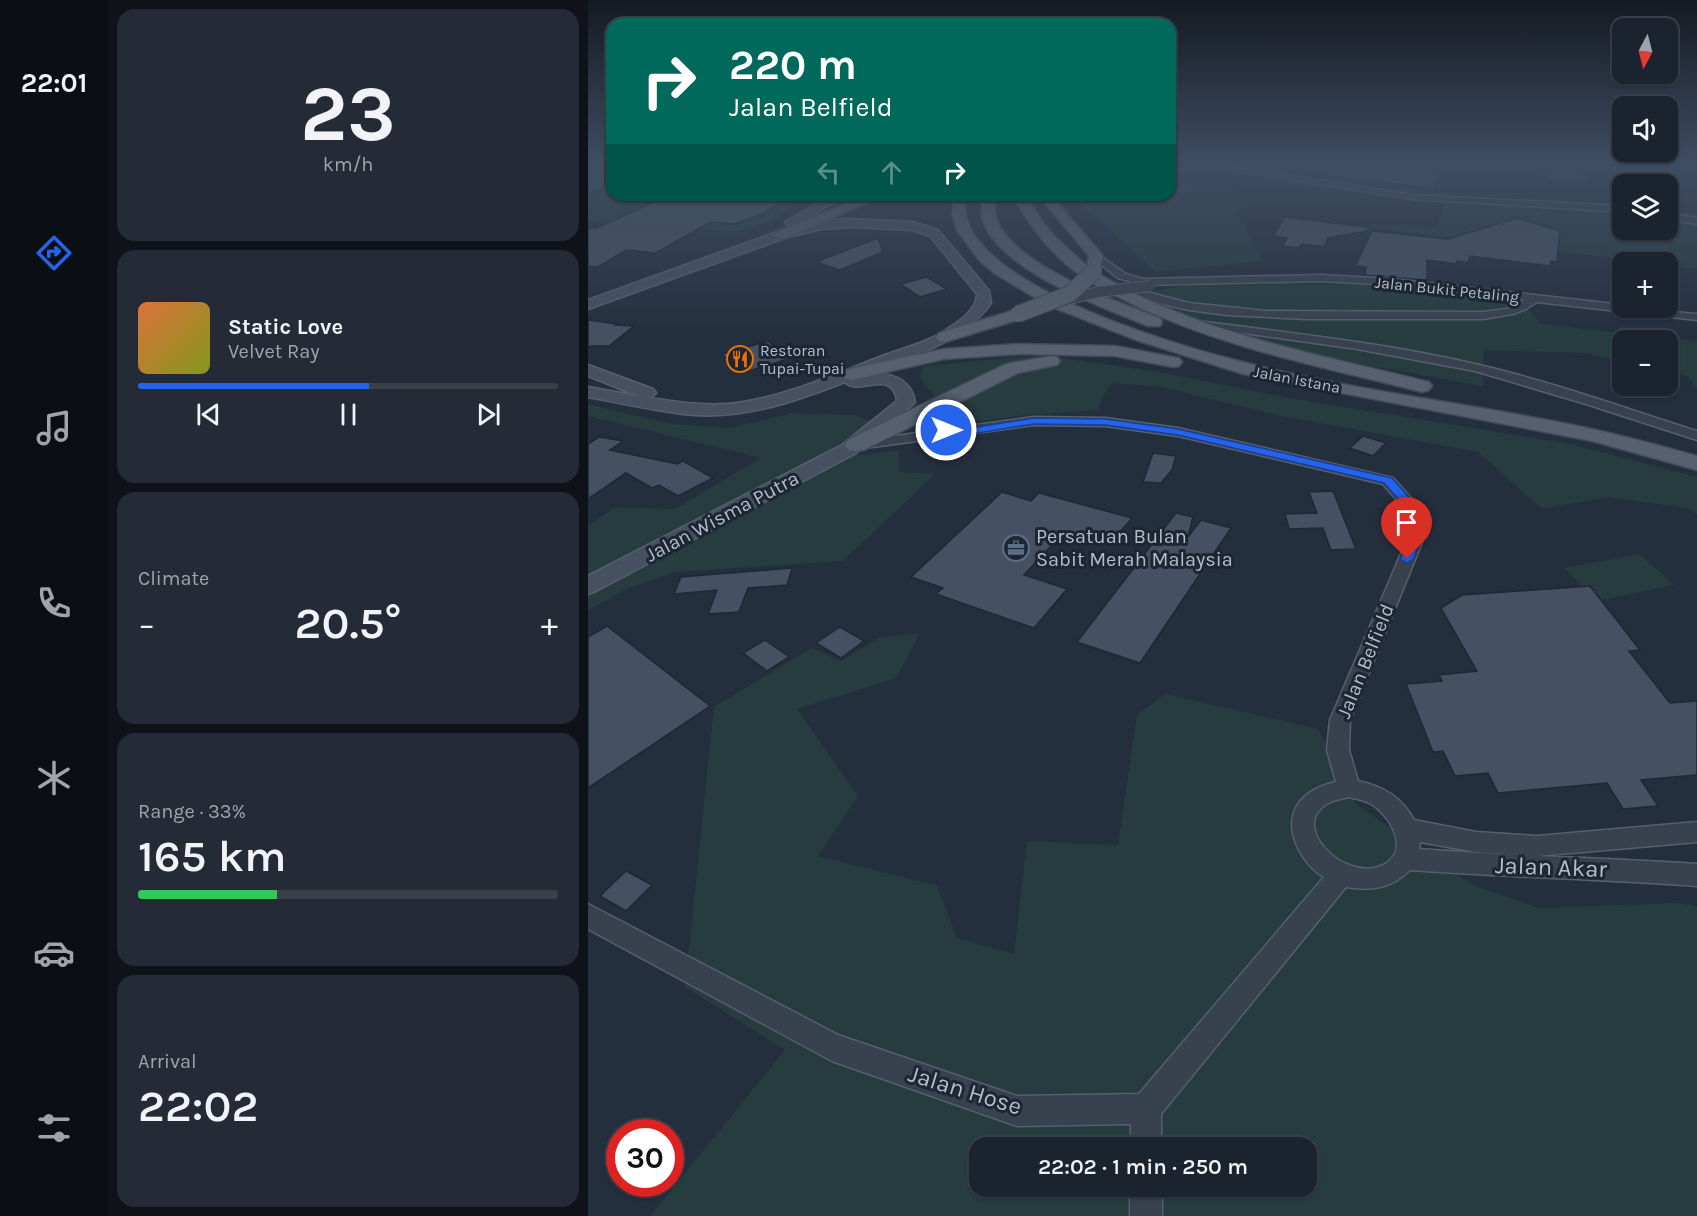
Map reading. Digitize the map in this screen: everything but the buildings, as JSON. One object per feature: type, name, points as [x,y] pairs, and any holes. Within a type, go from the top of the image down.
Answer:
[{"type":"main road","points":[[588,292],[791,221]]},
{"type":"main road","points":[[681,267],[793,221]]},
{"type":"main road","points":[[588,299],[781,235],[816,221]]},
{"type":"main road","name":"Jalan Istana","points":[[960,221],[962,228],[982,255],[1016,281],[1072,311],[1188,353],[1241,368],[1593,435],[1697,463]]},
{"type":"main road","name":"Jalan Istana","points":[[989,221],[993,228],[1020,257],[1058,282],[1175,330],[1262,354],[1444,392],[1607,422],[1697,445]]},
{"type":"main road","points":[[1034,221],[1069,259],[1095,268]]},
{"type":"main road","points":[[1063,221],[1095,268],[1126,296],[1184,322],[1258,346],[1444,392]]},
{"type":"main road","points":[[781,235],[821,225],[850,223],[913,226],[934,233],[984,294],[984,303],[975,315],[945,337]]},
{"type":"main road","points":[[588,305],[763,241]]},
{"type":"main road","points":[[588,392],[685,409],[733,409],[775,400],[807,391],[945,337],[1043,306],[1071,294],[1084,285],[1095,268]]},
{"type":"main road","points":[[852,374],[944,354],[1018,349],[1115,351],[1285,382],[1388,396]]},
{"type":"main road","points":[[856,445],[1013,368],[1084,358],[1166,361]]},
{"type":"main road","points":[[588,370],[685,409]]},
{"type":"main road","name":"Jalan Wisma Putra","points":[[588,586],[856,445],[906,402],[906,393],[902,387],[890,379],[872,379],[807,391]]},
{"type":"main road","points":[[588,381],[643,403]]},
{"type":"street","name":"Jalan Bukit Petaling","points":[[1095,268],[1114,272],[1130,280],[1195,282],[1339,279],[1393,282],[1697,317]]},
{"type":"street","points":[[1095,268],[1129,291],[1168,301],[1250,312],[1461,316],[1520,308],[1535,298]]},
{"type":"street","name":"Jalan Bukit Petaling","points":[[1043,306],[1098,292],[1195,282]]},
{"type":"street","points":[[1184,322],[1357,345],[1479,368],[1591,401],[1697,436]]},
{"type":"street","points":[[936,407],[925,419],[934,428],[959,433]]},
{"type":"street","name":"Jalan Belfield","points":[[856,445],[959,433],[1034,421],[1105,422],[1178,432],[1388,481],[1423,520],[1340,720],[1338,750],[1349,788]]},
{"type":"street","points":[[1349,788],[1378,796],[1401,816],[1407,829],[1409,842],[1404,859],[1389,874],[1374,879],[1358,879],[1341,875],[1324,865],[1311,852],[1303,836],[1302,821],[1307,807],[1317,796],[1332,790],[1349,788]]},
{"type":"street","points":[[1407,829],[1476,842],[1537,846],[1697,832]]},
{"type":"street","name":"Jalan Akar","points":[[1404,859],[1516,867],[1697,875]]},
{"type":"street","points":[[1146,1137],[1146,1109],[1341,875]]},
{"type":"street","name":"Jalan Hose","points":[[588,916],[832,1047],[1017,1111],[1146,1109]]},
{"type":"street","points":[[1146,1197],[1146,1216]]},
{"type":"green space","points":[[588,221],[771,221],[736,232]]},
{"type":"green space","points":[[1099,221],[1241,221],[1263,261],[1156,272]]},
{"type":"green space","points":[[1439,221],[1612,221],[1612,240],[1678,240],[1678,221],[1697,221],[1697,269],[1678,266],[1678,252],[1612,252],[1612,258],[1370,228],[1369,224],[1437,228]]},
{"type":"green space","points":[[1356,284],[1489,299],[1531,312],[1540,324],[1612,332],[1612,359],[1587,353],[1484,350],[1483,386],[1285,348],[1178,314],[1150,291],[1185,286]]},
{"type":"green space","points":[[1678,339],[1697,341],[1697,389],[1687,376],[1678,374]]},
{"type":"green space","points":[[1017,357],[1054,357],[1159,372],[1288,398],[1570,444],[1697,477],[1697,514],[1687,508],[1608,497],[1542,509],[1478,452],[1276,415],[1162,387],[1112,383],[1100,401],[1099,410],[1027,415],[967,423],[935,397],[920,378],[923,366]]},
{"type":"green space","points":[[588,404],[671,424],[730,428],[792,413],[854,415],[874,422],[826,452],[859,455],[899,450],[899,472],[935,474],[843,561],[675,572],[627,589],[588,610],[588,526],[615,507],[675,509],[761,458],[588,416]]},
{"type":"green space","points":[[1639,554],[1674,585],[1597,601],[1564,568]]},
{"type":"green space","points":[[920,633],[896,678],[797,709],[858,796],[818,856],[937,886],[957,938],[1014,954],[1027,841],[1118,845],[1137,715],[1165,694],[1318,729],[1356,804],[1473,885],[1539,908],[1676,903],[1697,906],[1697,1216],[650,1216],[665,1197],[684,1197],[684,1174],[785,1050],[685,987],[714,707],[812,648],[841,661],[879,638]]},
{"type":"place","name":"Restoran Tupai-Tupai","points":[[740,359]]},
{"type":"place","name":"Persatuan Bulan Sabit Merah Malaysia","points":[[1016,548]]},
{"type":"route","points":[[946,430],[959,433],[1034,421],[1105,422],[1178,432],[1388,481],[1423,520],[1407,559]]}]
